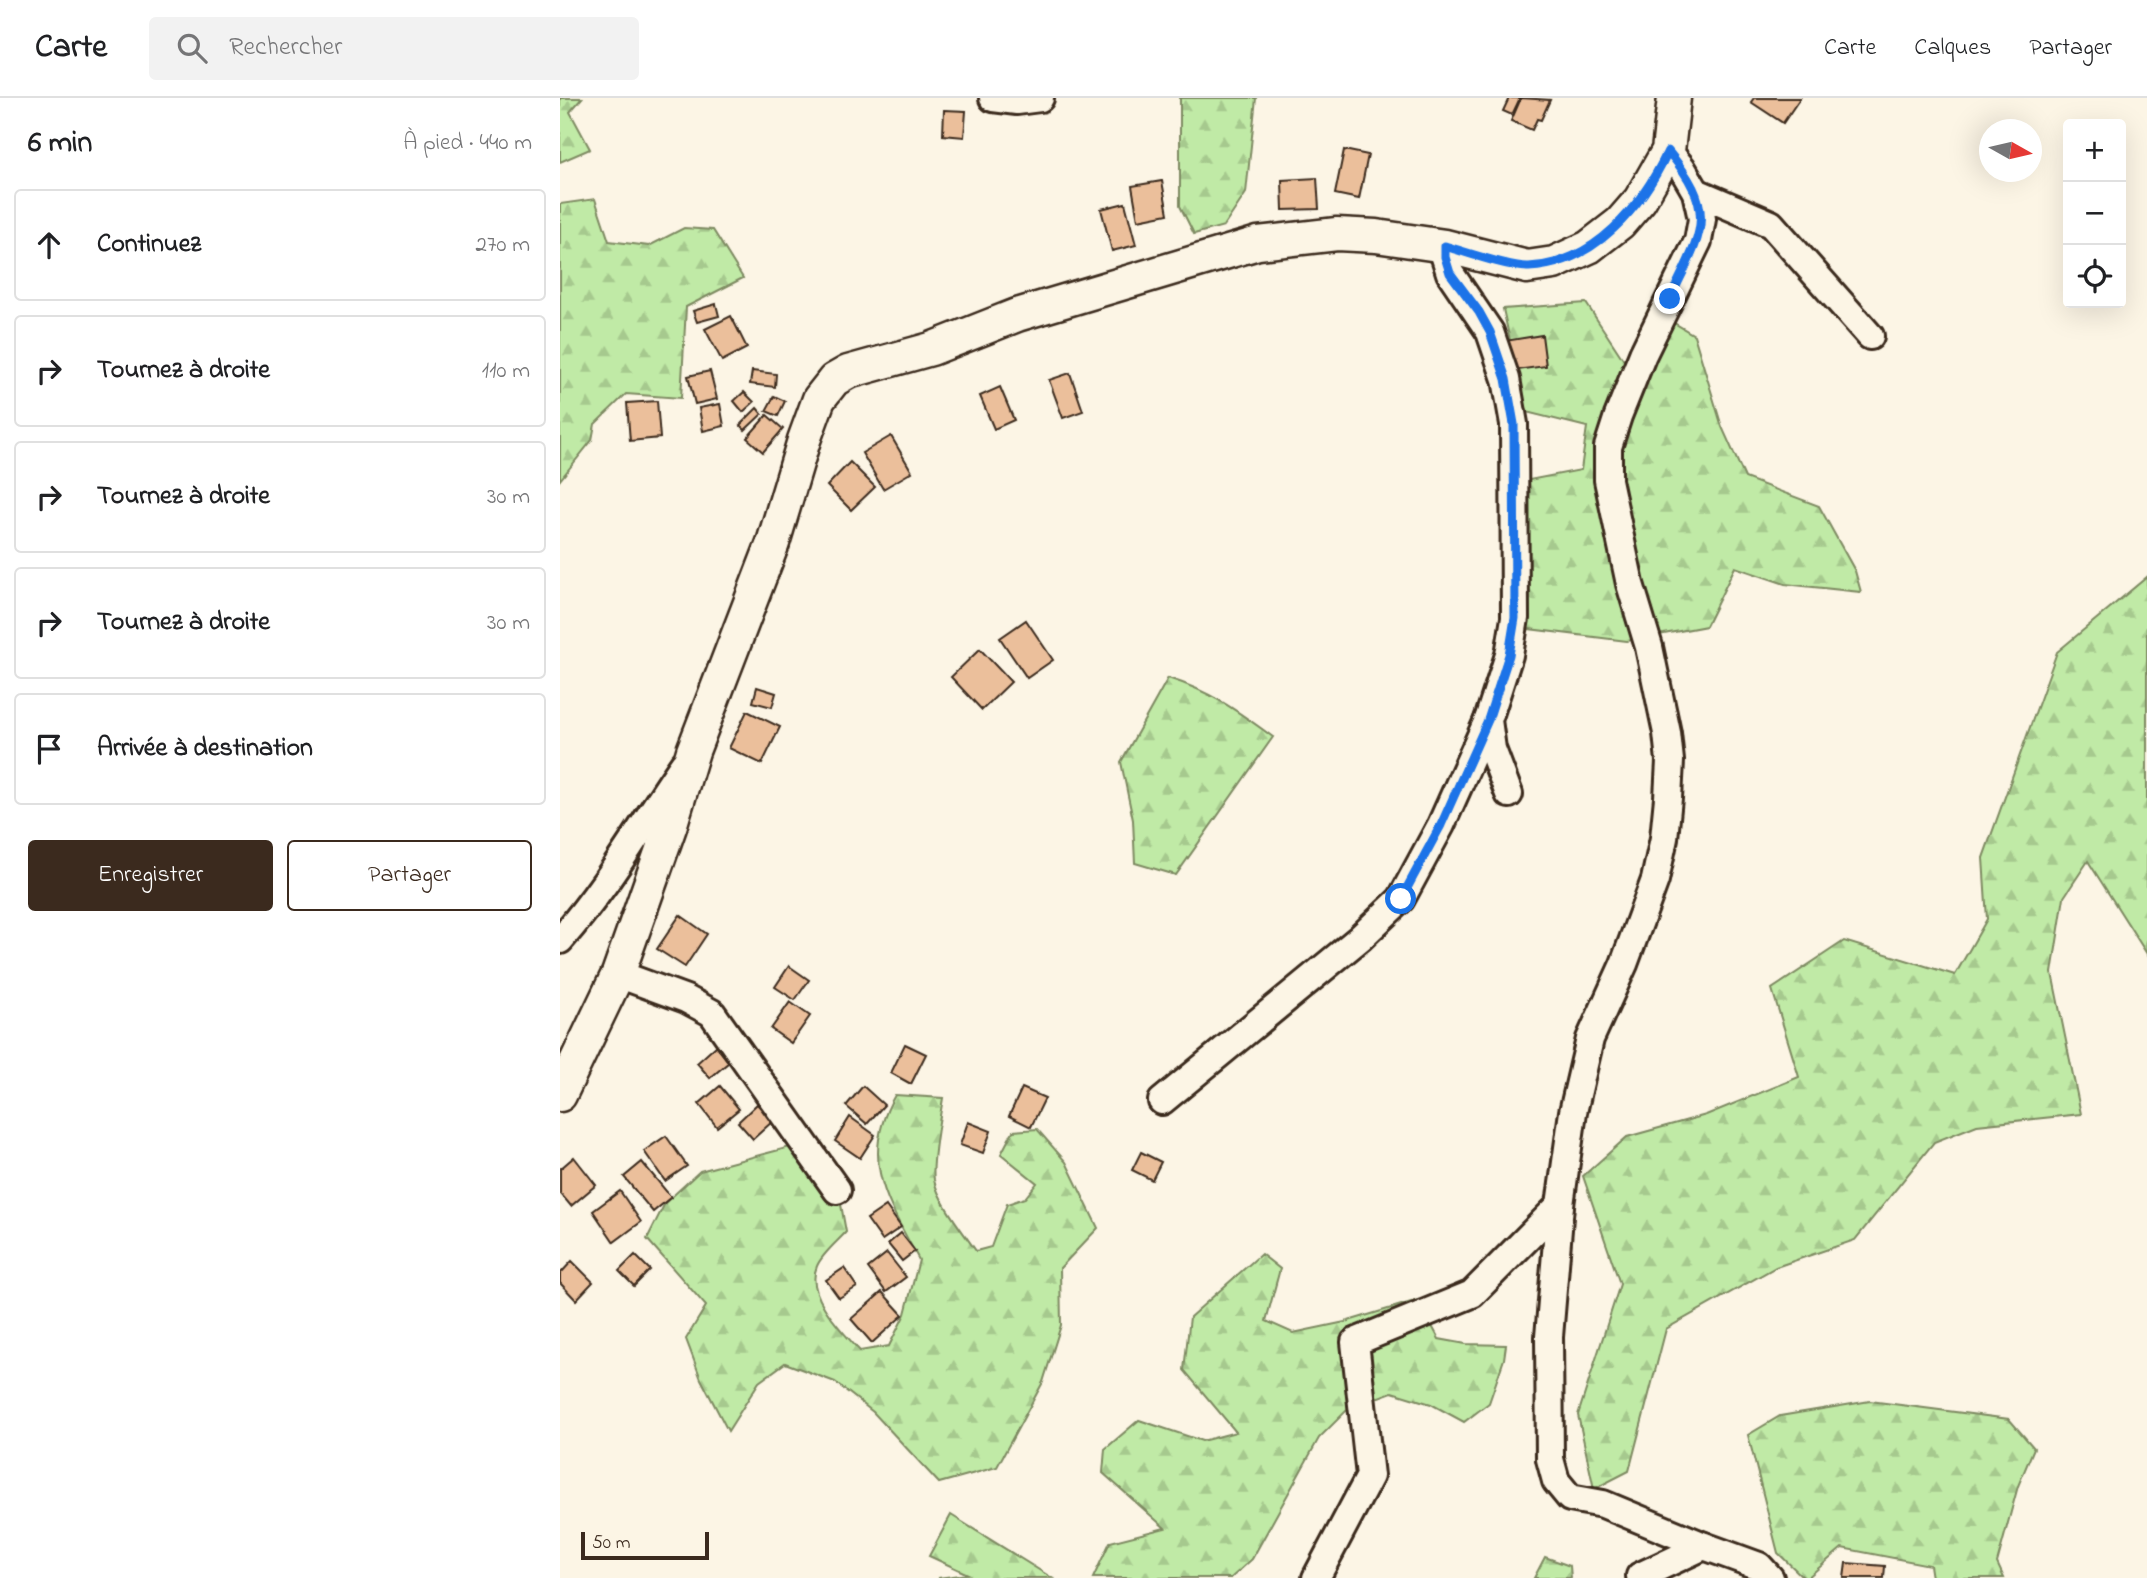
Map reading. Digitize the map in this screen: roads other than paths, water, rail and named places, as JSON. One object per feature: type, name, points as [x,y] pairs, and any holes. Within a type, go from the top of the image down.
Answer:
[{"type":"main road","points":[[560,1095],[618,974],[670,827],[693,751],[773,543],[804,440],[820,399],[834,380],[848,372],[931,349],[1017,316],[1258,243],[1337,234],[1376,236],[1445,246],[1527,267],[1554,263],[1589,247],[1620,223],[1640,200],[1668,151],[1674,98]]},
{"type":"street","points":[[993,98],[1017,101],[1040,98]]},
{"type":"street","points":[[1668,151],[1696,192],[1702,219],[1698,241],[1643,354],[1608,447],[1608,480],[1617,526],[1630,584],[1649,647],[1667,733],[1670,761],[1664,838],[1655,880],[1640,925],[1591,1039],[1580,1074],[1560,1205],[1549,1337],[1550,1459],[1556,1481],[1570,1497],[1603,1504],[1759,1566],[1770,1578]]},
{"type":"street","points":[[1696,192],[1771,225],[1870,336]]},
{"type":"street","points":[[1162,1101],[1360,938],[1401,899],[1441,825],[1488,720],[1509,655],[1515,618],[1514,424],[1506,379],[1490,332],[1479,312],[1450,273],[1445,246]]},
{"type":"street","points":[[1488,720],[1492,749],[1509,794]]},
{"type":"street","points":[[560,940],[615,870],[651,811],[693,751]]},
{"type":"street","points":[[618,974],[686,999],[712,1013],[837,1190]]},
{"type":"street","points":[[1317,1578],[1370,1476],[1355,1342],[1472,1294],[1560,1205]]},
{"type":"street","points":[[1640,1576],[1704,1546]]}]
